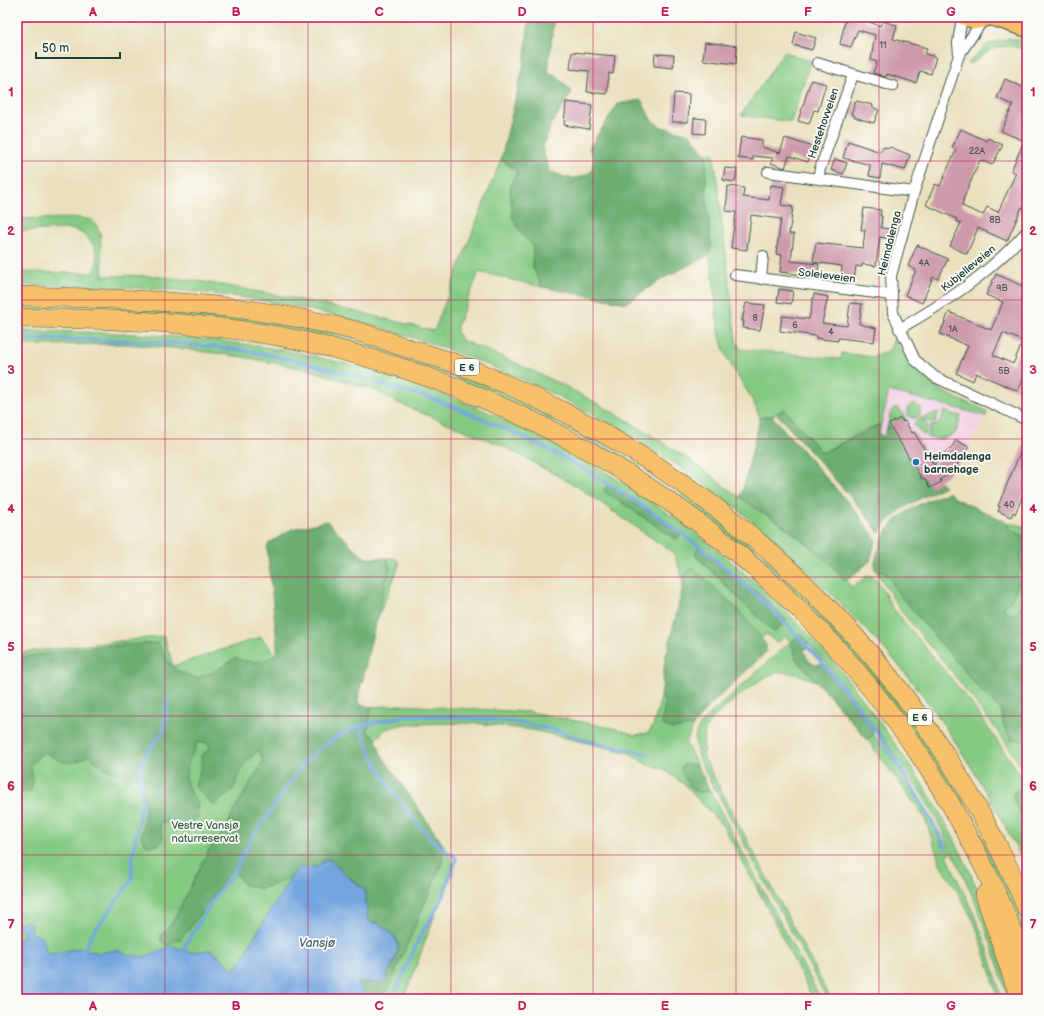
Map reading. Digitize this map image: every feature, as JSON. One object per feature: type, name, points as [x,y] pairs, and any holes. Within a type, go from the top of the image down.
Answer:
[{"type":"highway","name":"E 6","points":[[17,296],[152,299],[211,305],[263,312],[356,331],[468,368],[536,398],[599,430],[663,469],[711,504],[777,558],[822,600],[886,672],[935,739],[1004,856],[1027,908]]},
{"type":"highway","name":"E 6","points":[[17,318],[168,322],[305,342],[353,353],[450,384],[495,403],[571,440],[635,477],[702,524],[752,565],[788,597],[861,676],[894,718],[933,774],[966,832],[1005,911],[1027,970]]},
{"type":"highway","name":"E 6","points":[[984,820],[1004,837],[1027,882]]},
{"type":"highway","name":"E 6","points":[[966,832],[1020,999]]},
{"type":"main road","points":[[964,17],[976,21],[988,18],[1027,29]]},
{"type":"street","name":"Heimdalenga","points":[[959,55],[958,42],[964,17]]},
{"type":"street","name":"Heimdalenga","points":[[988,18],[959,55],[914,192],[891,276],[892,313],[914,360],[935,377],[1027,420]]},
{"type":"street","points":[[817,63],[893,86]]},
{"type":"street","name":"Hestehovveien","points":[[818,179],[822,161],[853,75]]},
{"type":"street","points":[[768,172],[914,192]]},
{"type":"street","name":"Kubjelleveien","points":[[899,329],[961,292],[995,264],[1027,231]]},
{"type":"street","points":[[761,279],[762,256]]},
{"type":"street","name":"Soleieveien","points":[[735,275],[891,295]]},
{"type":"shaded area","name":"Heimdalenga barnehage","points":[[889,391],[986,416],[961,460],[950,472],[940,479],[945,486],[909,504],[894,514],[886,522],[879,533],[879,435]]},
{"type":"green space","points":[[529,17],[554,17],[548,73],[557,76],[572,92],[551,125],[542,149],[550,171],[562,176],[576,178],[592,171],[594,158],[589,148],[618,104],[641,100],[652,121],[662,127],[690,134],[706,154],[706,192],[711,247],[709,255],[662,279],[626,303],[542,287],[533,267],[533,245],[522,235],[513,218],[510,190],[517,171],[501,159],[524,64]]},
{"type":"green space","points":[[1008,38],[1027,40],[1027,51],[1010,46],[999,47],[988,51],[974,62],[967,64],[987,45]]},
{"type":"green space","points":[[784,52],[811,61],[791,122],[741,115]]},
{"type":"green space","points":[[714,153],[736,340],[740,349],[841,359],[842,353],[874,357],[889,350],[894,339],[913,367],[923,377],[944,392],[987,411],[986,416],[889,391],[881,424],[863,431],[822,453],[784,409],[774,415],[760,418],[757,409],[728,359],[718,327],[709,255],[711,247],[706,192],[706,154]]},
{"type":"green space","points":[[501,159],[517,171],[510,190],[522,235],[533,245],[533,267],[542,287],[479,272],[457,326],[457,332],[461,340],[563,385],[629,421],[690,460],[754,508],[774,519],[805,542],[826,558],[852,587],[867,576],[872,576],[877,580],[892,607],[971,703],[1020,774],[1025,787],[1013,793],[1014,801],[1027,823],[1027,869],[972,768],[924,697],[898,664],[873,637],[776,541],[720,496],[662,455],[602,419],[540,387],[475,360],[409,336],[341,317],[271,302],[208,293],[144,288],[17,285],[17,272],[93,273],[97,259],[96,252],[89,239],[77,231],[70,229],[17,231],[17,219],[79,218],[92,220],[100,231],[103,276],[123,275],[163,277],[221,285],[326,305],[434,331]]},
{"type":"green space","points":[[17,304],[216,313],[330,333],[446,367],[532,404],[641,465],[637,469],[592,442],[540,414],[475,386],[413,363],[350,344],[289,331],[17,310]]},
{"type":"green space","points":[[17,331],[93,332],[170,336],[246,344],[321,358],[390,376],[458,400],[524,428],[588,462],[648,499],[706,542],[761,588],[812,638],[832,660],[876,718],[927,792],[955,840],[978,891],[1012,999],[1008,999],[984,924],[952,852],[947,855],[984,939],[1001,999],[997,999],[992,975],[975,924],[957,890],[940,864],[925,818],[867,739],[873,735],[901,768],[923,804],[943,846],[948,845],[928,804],[903,766],[855,700],[823,659],[800,634],[795,658],[816,681],[796,674],[781,672],[760,680],[751,686],[710,720],[704,734],[704,758],[831,999],[827,999],[708,776],[699,758],[695,741],[698,728],[710,714],[790,642],[785,636],[780,641],[775,642],[767,634],[761,638],[735,607],[692,567],[682,577],[675,556],[669,550],[578,487],[503,446],[393,401],[377,391],[307,369],[243,357],[185,349],[126,344],[17,345]],"holes":[[[613,486],[667,522],[676,539],[637,513]],[[698,551],[759,594],[785,619],[776,631],[771,630],[695,555]]]},
{"type":"green space","points":[[914,404],[919,406],[921,411],[919,416],[914,418],[909,416],[907,411],[909,406]]},
{"type":"green space","points":[[896,407],[902,412],[906,420],[903,422],[901,418],[895,421],[896,426],[893,428],[887,427],[891,411]]},
{"type":"green space","points":[[784,409],[822,453],[881,424],[879,435],[885,436],[887,427],[893,428],[922,479],[924,478],[930,488],[941,482],[945,486],[908,505],[892,517],[879,533],[862,510],[777,414]]},
{"type":"green space","points":[[944,411],[961,416],[956,432],[942,439],[927,437],[931,426],[939,424]]},
{"type":"green space","points":[[939,412],[935,423],[922,420],[928,426],[925,435],[921,433],[913,424],[918,419]]},
{"type":"green space","points":[[772,416],[859,515],[876,540],[870,561],[846,581],[830,564],[804,541],[740,496],[744,486],[760,418]]},
{"type":"green space","points":[[608,484],[681,532],[677,539],[604,491]]},
{"type":"green space","points":[[949,492],[954,498],[1009,523],[1009,528],[1019,533],[1026,544],[1026,548],[1021,556],[1022,569],[1017,575],[1019,583],[1010,602],[1002,607],[1009,613],[1014,614],[1020,608],[1027,608],[1027,744],[1017,739],[1011,740],[1003,724],[1002,711],[985,695],[898,593],[888,575],[881,571],[877,572],[875,569],[879,548],[890,527],[907,512],[917,506]]},
{"type":"green space","points":[[683,493],[772,563],[870,664],[944,765],[1013,894],[1027,926],[1027,945],[1004,891],[819,619],[768,569],[727,534],[679,497]]},
{"type":"green space","points":[[327,521],[361,555],[367,558],[387,558],[390,568],[359,691],[358,704],[372,707],[367,731],[376,739],[381,754],[444,846],[442,863],[384,999],[365,999],[364,991],[357,982],[382,983],[395,961],[398,943],[394,935],[388,930],[378,923],[372,923],[368,920],[365,890],[330,860],[323,861],[317,867],[300,868],[291,877],[262,889],[243,884],[237,874],[231,870],[188,931],[180,939],[167,945],[160,940],[162,934],[172,923],[212,844],[224,832],[234,811],[263,761],[258,750],[244,765],[233,790],[214,806],[195,786],[201,767],[201,755],[210,749],[208,743],[198,742],[188,765],[186,780],[191,794],[197,801],[198,817],[188,825],[179,818],[166,823],[160,822],[163,838],[158,845],[147,846],[141,837],[145,810],[143,785],[135,788],[122,774],[104,768],[88,755],[77,761],[66,762],[56,759],[44,752],[30,765],[33,778],[31,791],[17,793],[17,658],[102,646],[158,643],[169,662],[178,671],[196,678],[214,672],[235,658],[246,661],[268,659],[277,652],[277,642],[267,547],[269,543],[292,529]]},
{"type":"green space","points":[[1009,523],[1027,527],[1027,608],[1020,608],[1015,614],[1009,613],[1002,606],[1010,602],[1019,583],[1017,575],[1022,564],[1020,560],[1026,541],[1022,535],[1008,528]]},
{"type":"green space","points":[[699,545],[759,594],[786,620],[776,632],[771,630],[695,554]]},
{"type":"green space","points":[[387,558],[394,558],[399,562],[399,566],[371,635],[390,568]]},
{"type":"green space","points":[[692,567],[741,613],[766,645],[766,652],[707,708],[693,726],[673,729],[662,725],[665,701],[661,698],[665,661],[683,586],[682,577]]},
{"type":"green space","points":[[881,571],[888,575],[898,593],[985,695],[1002,711],[1005,723],[1010,732],[1027,744],[1027,757],[1024,759],[1025,768],[1023,770],[1007,744],[952,672],[901,611],[877,572]]},
{"type":"green space","points":[[800,633],[807,641],[808,646],[804,651],[808,660],[815,665],[821,664],[833,676],[872,729],[873,735],[867,739],[796,658],[791,642]]},
{"type":"green space","name":"Vestre Vansjø naturreservat","points":[[164,636],[173,666],[261,637],[443,850],[444,846],[453,865],[404,999],[17,999],[17,653]]},
{"type":"green space","points":[[661,698],[665,701],[673,729],[693,726],[686,743],[697,765],[692,766],[684,777],[695,791],[710,791],[821,999],[813,999],[766,905],[723,826],[685,785],[662,768],[647,765],[629,753],[533,730],[475,723],[405,724],[386,729],[376,739],[367,731],[372,707],[400,705],[531,712],[617,729],[635,735],[648,733],[653,726]]},
{"type":"green space","points":[[684,764],[697,765],[710,791],[700,792],[691,787],[681,769]]},
{"type":"green space","points":[[1025,787],[1027,791],[1027,823],[1014,801],[1013,793]]},
{"type":"water","name":"Vansjø","points":[[326,859],[332,861],[345,875],[365,890],[368,920],[372,923],[378,923],[394,936],[398,945],[396,957],[387,974],[386,980],[379,983],[357,982],[364,991],[365,999],[17,999],[17,941],[23,937],[24,932],[17,928],[17,923],[26,922],[31,924],[32,934],[42,938],[46,952],[50,954],[80,948],[99,953],[116,950],[129,955],[144,957],[172,946],[190,952],[209,950],[214,952],[234,970],[244,957],[252,940],[291,877],[300,868],[317,867]]},
{"type":"building","points":[[846,17],[862,17],[861,19],[880,26],[882,21],[897,25],[893,39],[927,48],[925,54],[936,57],[931,74],[920,71],[916,83],[887,74],[886,77],[873,73],[877,62],[871,60],[875,35],[858,30],[851,47],[840,44]]},
{"type":"building","points":[[796,32],[816,38],[812,50],[793,45]]},
{"type":"building","points":[[705,42],[737,46],[736,64],[703,60]]},
{"type":"building","points":[[572,52],[615,56],[613,74],[609,73],[607,94],[587,92],[589,71],[570,69]]},
{"type":"building","points":[[655,54],[674,55],[673,68],[654,66]]},
{"type":"building","points":[[1005,79],[1027,89],[1027,210],[1022,207],[1007,241],[978,228],[967,254],[950,246],[961,223],[956,221],[957,219],[926,205],[935,184],[940,186],[956,150],[952,148],[961,129],[987,141],[988,138],[1003,145],[992,165],[980,160],[964,197],[962,206],[983,215],[987,207],[998,212],[1016,173],[1011,171],[1024,141],[1001,131],[1013,105],[997,98]]},
{"type":"building","points":[[811,80],[826,84],[818,111],[814,110],[809,124],[798,121]]},
{"type":"building","points":[[674,93],[689,94],[688,122],[672,122]]},
{"type":"building","points":[[856,101],[873,105],[872,107],[879,110],[874,123],[854,117],[854,115],[851,114]]},
{"type":"building","points":[[566,102],[592,105],[589,129],[564,125]]},
{"type":"building","points":[[694,118],[706,119],[705,134],[693,133]]},
{"type":"building","points":[[741,137],[762,140],[762,147],[780,153],[785,138],[813,147],[808,162],[789,156],[785,168],[771,163],[773,158],[753,156],[753,160],[738,158]]},
{"type":"building","points":[[848,141],[880,152],[884,147],[890,147],[910,155],[905,170],[882,164],[880,178],[869,176],[870,165],[843,158]]},
{"type":"building","points":[[835,159],[847,163],[843,174],[831,170]]},
{"type":"building","points":[[725,168],[737,169],[735,182],[723,180]]},
{"type":"building","points":[[771,185],[784,187],[781,205],[793,207],[789,234],[794,234],[791,261],[819,264],[817,277],[780,272],[782,255],[776,254],[781,219],[751,215],[747,250],[731,248],[736,212],[726,211],[728,186],[744,188],[743,197],[769,200]]},
{"type":"building","points":[[864,208],[881,210],[881,228],[891,229],[890,239],[880,237],[876,266],[862,264],[862,267],[856,266],[854,282],[841,281],[842,266],[813,262],[816,243],[863,248],[865,230],[861,230]]},
{"type":"building","points":[[917,245],[948,259],[938,279],[933,277],[922,303],[905,295],[916,270],[908,266]]},
{"type":"building","points":[[996,274],[1027,288],[1027,369],[1018,391],[976,373],[973,381],[956,373],[968,346],[940,334],[949,312],[991,330],[1003,302],[986,295]],"holes":[[[1003,333],[1023,341],[1013,364],[993,355]]]},
{"type":"building","points":[[779,289],[793,291],[791,304],[777,302]]},
{"type":"building","points":[[814,294],[828,297],[822,323],[847,326],[850,303],[862,304],[859,324],[876,328],[874,342],[838,338],[838,341],[816,338],[817,336],[780,331],[782,316],[809,319]]},
{"type":"building","points":[[746,303],[765,305],[760,330],[743,328],[744,321],[742,321]]},
{"type":"building","points":[[901,418],[903,422],[905,421],[912,433],[914,432],[934,465],[948,449],[950,450],[956,440],[969,447],[954,469],[940,480],[941,482],[930,488],[924,478],[922,479],[889,424]]},
{"type":"building","points":[[1027,436],[1027,486],[1015,514],[1013,512],[1011,517],[998,511],[1000,507],[998,506]]},
{"type":"waterway","points":[[17,339],[104,340],[190,344],[247,351],[303,362],[419,394],[443,403],[490,422],[577,466],[620,491],[661,518],[701,548],[775,613],[809,648],[848,694],[884,743],[932,821],[946,847]]},
{"type":"waterway","points":[[85,949],[92,934],[132,880],[132,859],[142,802],[140,770],[142,760],[164,731],[167,699]]},
{"type":"waterway","points":[[183,949],[216,895],[232,875],[251,840],[307,759],[338,736],[359,726],[409,715],[514,722],[551,729],[588,741],[647,754]]},
{"type":"waterway","points":[[359,726],[380,770],[409,814],[430,838],[455,857],[456,860],[443,897],[417,942],[398,988],[390,996],[384,999]]},
{"type":"waterway","points":[[365,997],[374,999]]},
{"type":"place","name":"Heimdalenga barnehage","points":[[916,462]]}]
